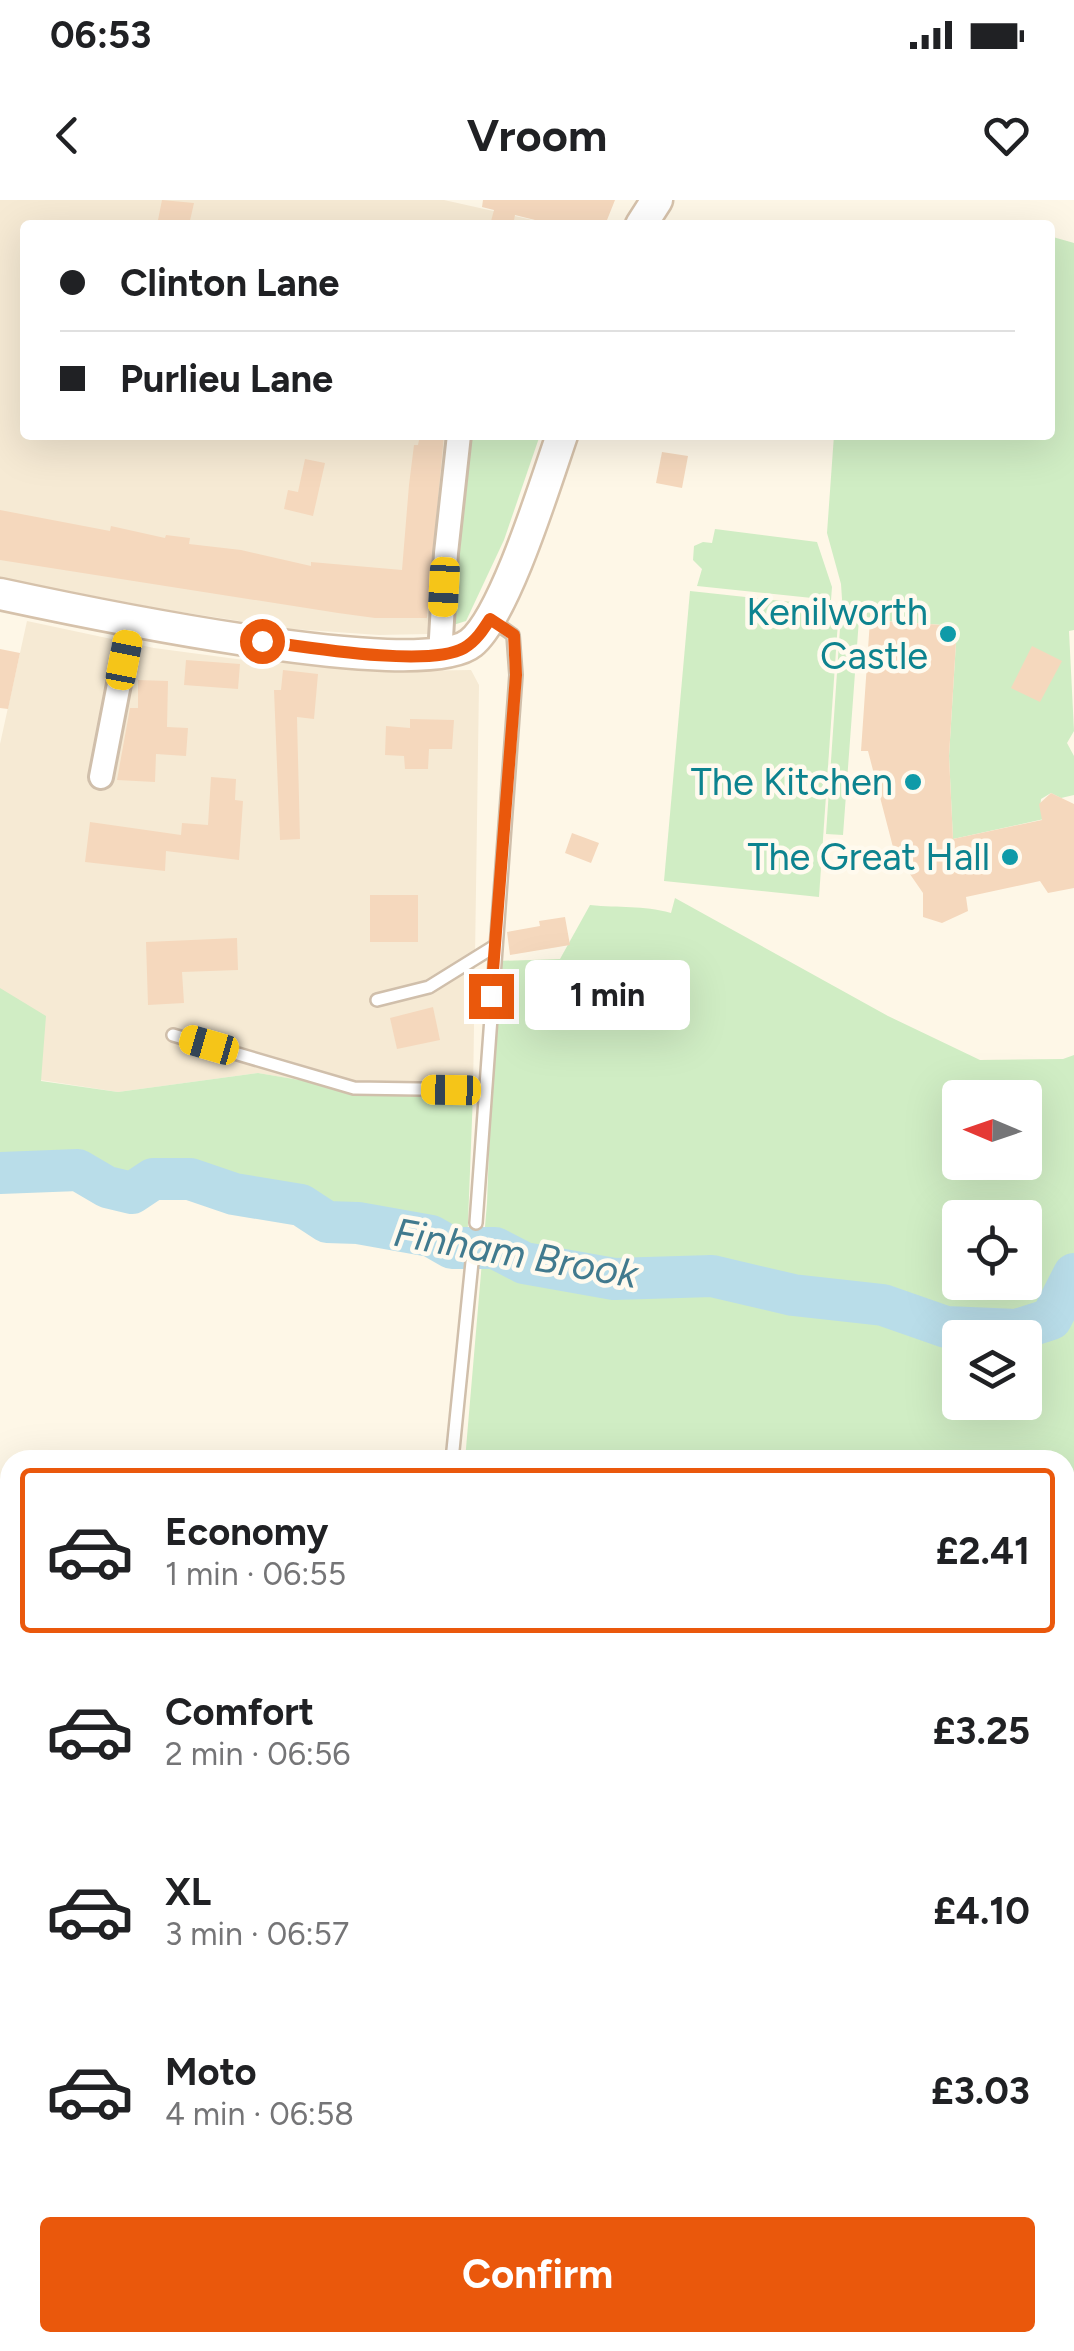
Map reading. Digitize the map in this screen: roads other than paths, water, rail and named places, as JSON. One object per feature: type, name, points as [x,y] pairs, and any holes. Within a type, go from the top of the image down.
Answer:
[{"type":"main road","points":[[0,594],[132,622],[289,645],[411,657],[462,650],[476,640],[490,619],[560,440]]},
{"type":"street","points":[[440,654],[446,553],[459,440]]},
{"type":"street","points":[[101,777],[132,622]]},
{"type":"lane","points":[[476,1223],[516,675],[514,635],[490,619]]},
{"type":"lane","points":[[377,1000],[429,987],[495,946]]},
{"type":"lane","points":[[172,1035],[354,1088],[484,1090]]},
{"type":"lane","points":[[453,1450],[472,1262]]},
{"type":"waterway","name":"Finham Brook","points":[[0,1173],[78,1170],[107,1187],[132,1193],[153,1179],[190,1179],[234,1194],[301,1205],[327,1222],[358,1223],[431,1236],[452,1248],[495,1248],[524,1263],[614,1279],[712,1276],[793,1295],[883,1305],[946,1327],[1017,1330],[1051,1319],[1074,1274]]},
{"type":"place","name":"Kenilworth Castle","points":[[948,634]]},
{"type":"place","name":"The Kitchen","points":[[913,782]]},
{"type":"place","name":"The Great Hall","points":[[1010,857]]}]
